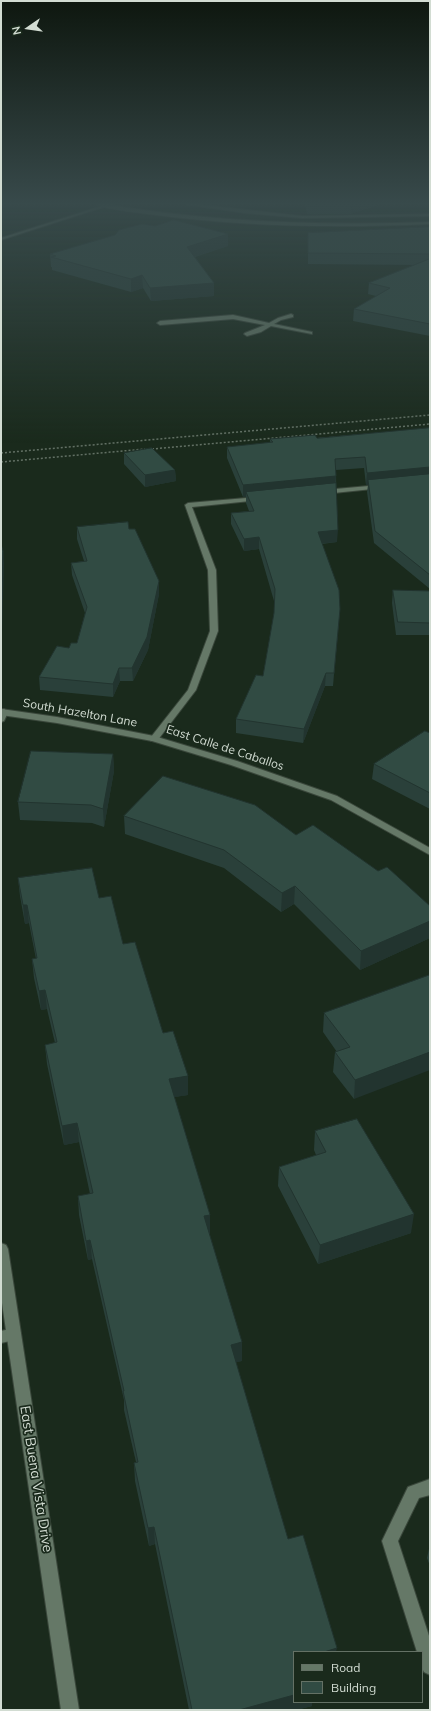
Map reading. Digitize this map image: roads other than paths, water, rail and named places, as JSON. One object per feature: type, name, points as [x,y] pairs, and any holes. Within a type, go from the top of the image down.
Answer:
[{"type":"street","points":[[247,334],[257,333],[283,317],[291,316]]},
{"type":"street","points":[[160,323],[233,317],[310,333]]},
{"type":"street","points":[[313,493],[391,486]]},
{"type":"street","name":"East Calle de Caballos","points":[[266,498],[188,505],[212,570],[214,631],[192,690],[154,739],[234,763],[334,798],[430,852]]},
{"type":"street","name":"South Hazelton Lane","points":[[2,714],[57,720],[154,739]]},
{"type":"street","name":"East Buena Vista Drive","points":[[1,1249],[7,1335],[70,1710]]},
{"type":"street","points":[[430,1488],[414,1492],[390,1541],[430,1666]]}]
